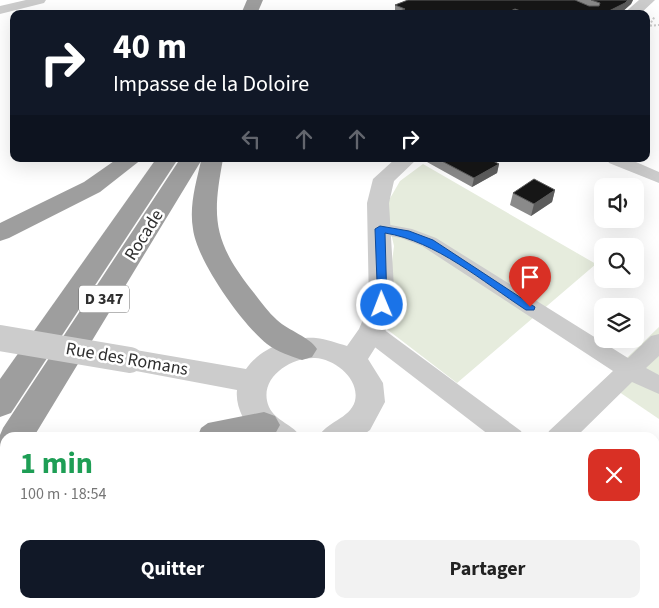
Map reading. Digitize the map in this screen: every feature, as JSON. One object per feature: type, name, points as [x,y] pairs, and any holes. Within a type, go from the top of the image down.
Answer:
[{"type":"highway","points":[[0,233],[92,187],[127,162]]},
{"type":"highway","name":"D 347","points":[[0,404],[165,162]]},
{"type":"highway","name":"Rocade","points":[[19,432],[189,162]]},
{"type":"highway","points":[[211,162],[204,197],[205,230],[218,265],[261,322],[279,338],[302,348]]},
{"type":"highway","points":[[248,432],[275,431]]},
{"type":"street","points":[[0,10],[40,0]]},
{"type":"street","points":[[635,10],[648,0]]},
{"type":"street","points":[[352,360],[371,332],[382,305],[378,203],[384,179],[404,162]]},
{"type":"street","points":[[622,162],[659,178]]},
{"type":"street","points":[[380,229],[405,233],[429,242],[630,371],[659,385]]},
{"type":"street","points":[[371,332],[504,432]]},
{"type":"street","name":"Rue des Romans","points":[[0,338],[254,382]]},
{"type":"street","points":[[564,432],[659,342]]},
{"type":"street","points":[[275,431],[254,412],[251,396],[254,382],[261,370],[272,360],[286,352],[302,348],[320,348],[338,352],[352,360],[364,372],[370,388],[370,403],[362,419],[346,432]]},
{"type":"path","points":[[650,23],[659,12]]},
{"type":"green space","points":[[423,164],[594,263],[594,266],[457,383],[384,327],[394,246],[385,207],[400,181]]},
{"type":"green space","points":[[659,327],[659,419],[603,381],[637,348],[644,348],[644,341]]},
{"type":"building","points":[[408,0],[575,0],[589,6],[599,6],[600,3],[591,0],[628,0],[611,10],[402,10],[405,9],[395,5]]},
{"type":"building","points":[[444,162],[495,162],[499,164],[474,178]]},
{"type":"building","points":[[534,179],[555,190],[534,204],[513,193]]},
{"type":"route","points":[[382,305],[380,229],[405,233],[429,242],[530,307]]}]
